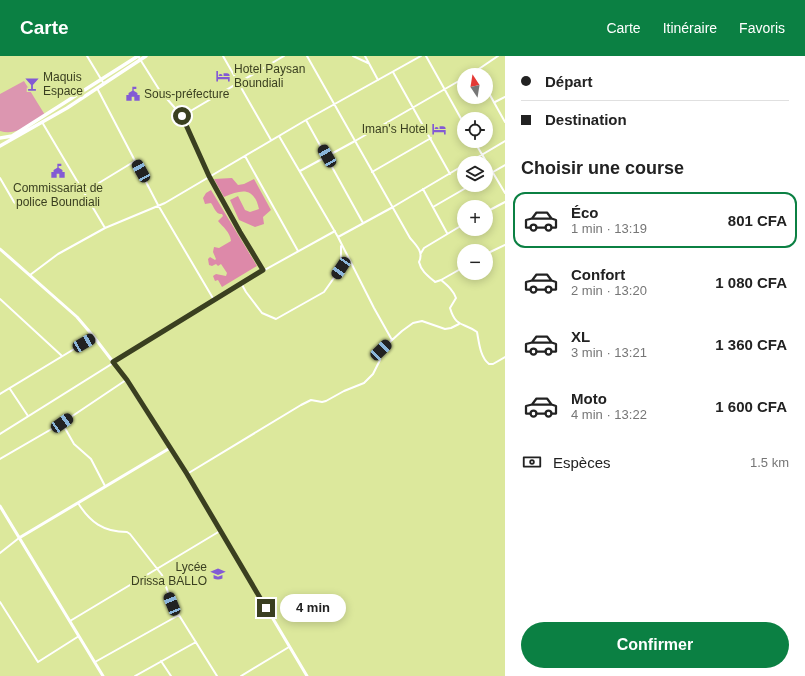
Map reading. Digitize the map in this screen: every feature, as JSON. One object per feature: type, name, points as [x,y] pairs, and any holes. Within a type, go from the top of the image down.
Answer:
[{"type":"main road","points":[[0,146],[102,82],[138,57],[146,56]]},
{"type":"main road","points":[[0,138],[12,136],[42,120],[97,88],[102,82]]},
{"type":"main road","points":[[0,249],[77,317],[127,380],[187,474],[307,676]]},
{"type":"main road","points":[[19,538],[170,448]]},
{"type":"main road","points":[[0,506],[103,676]]},
{"type":"street","points":[[87,56],[102,82]]},
{"type":"street","points":[[223,56],[271,140]]},
{"type":"street","points":[[182,116],[284,56]]},
{"type":"street","points":[[307,56],[410,238],[421,253]]},
{"type":"street","points":[[353,56],[369,64]]},
{"type":"street","points":[[365,56],[378,80]]},
{"type":"street","points":[[29,275],[58,254],[105,228],[165,203],[271,140],[421,56]]},
{"type":"street","points":[[426,56],[457,112]]},
{"type":"street","points":[[482,68],[498,56]]},
{"type":"street","points":[[138,57],[160,91],[182,116],[209,176],[263,270]]},
{"type":"street","points":[[393,72],[414,107],[450,174]]},
{"type":"street","points":[[300,170],[355,141],[457,82]]},
{"type":"street","points":[[97,88],[158,205],[214,300]]},
{"type":"street","points":[[495,102],[505,96]]},
{"type":"street","points":[[493,99],[505,122]]},
{"type":"street","points":[[42,120],[105,228]]},
{"type":"street","points":[[306,120],[363,223]]},
{"type":"street","points":[[279,136],[335,231],[392,340]]},
{"type":"street","points":[[372,172],[431,138]]},
{"type":"street","points":[[478,148],[482,155],[505,141]]},
{"type":"street","points":[[245,156],[298,252]]},
{"type":"street","points":[[84,192],[136,161]]},
{"type":"street","points":[[493,171],[505,165]]},
{"type":"street","points":[[338,237],[457,170]]},
{"type":"street","points":[[493,174],[505,193]]},
{"type":"street","points":[[0,178],[16,204],[32,200]]},
{"type":"street","points":[[423,189],[447,233]]},
{"type":"street","points":[[433,207],[459,192]]},
{"type":"street","points":[[493,208],[505,202]]},
{"type":"street","points":[[457,228],[424,248],[419,262],[424,272],[435,282],[457,271]]},
{"type":"street","points":[[0,434],[241,283],[335,231]]},
{"type":"street","points":[[241,283],[248,296],[262,313],[276,319],[324,292],[341,268],[341,244]]},
{"type":"street","points":[[493,251],[505,245]]},
{"type":"street","points":[[441,280],[449,286],[456,298],[450,308],[454,320],[459,324],[477,332],[480,346],[486,361],[489,364],[493,364],[505,357]]},
{"type":"street","points":[[0,299],[62,356]]},
{"type":"street","points":[[187,474],[301,405],[311,400],[322,402],[326,401],[364,383],[373,374],[380,360],[381,350],[402,331],[418,321],[445,329],[459,324]]},
{"type":"street","points":[[0,394],[94,337]]},
{"type":"street","points":[[0,459],[62,423],[127,380]]},
{"type":"street","points":[[10,389],[28,416]]},
{"type":"street","points":[[62,423],[77,447],[91,459],[106,486]]},
{"type":"street","points":[[78,503],[85,514],[100,527],[127,532],[130,534],[162,575],[171,600],[179,615],[217,676]]},
{"type":"street","points":[[70,621],[221,530]]},
{"type":"street","points":[[0,553],[19,538]]},
{"type":"street","points":[[0,602],[38,662],[79,636]]},
{"type":"street","points":[[95,662],[179,615]]},
{"type":"street","points":[[135,676],[196,642]]},
{"type":"street","points":[[241,676],[245,675],[289,647]]},
{"type":"street","points":[[161,661],[171,676]]},
{"type":"shaded area","points":[[24,81],[45,115],[18,131],[0,131],[0,94]]},
{"type":"shaded area","points":[[232,178],[238,185],[254,179],[271,210],[263,217],[264,224],[255,227],[239,220],[230,200],[238,196],[245,210],[250,212],[259,209],[257,202],[250,193],[242,191],[224,197],[214,179]]},
{"type":"shaded area","points":[[211,190],[257,266],[222,287],[218,280],[215,281],[213,276],[216,274],[226,276],[227,273],[221,264],[218,266],[216,264],[212,266],[209,265],[208,259],[210,257],[215,260],[216,259],[213,252],[214,247],[219,248],[231,241],[228,232],[218,221],[223,216],[222,214],[217,212],[211,203],[205,204],[203,198],[206,193]]},
{"type":"place","name":"Hotel Paysan Boundiali","points":[[223,76]]},
{"type":"place","name":"Maquis Espace","points":[[32,84]]},
{"type":"place","name":"Sous-préfecture","points":[[133,94]]},
{"type":"place","name":"Iman's Hotel","points":[[439,129]]},
{"type":"place","name":"Commissariat de police Boundiali","points":[[58,171]]},
{"type":"place","name":"Lycée Drissa BALLO","points":[[218,574]]},
{"type":"route","points":[[182,116],[209,176],[263,270],[113,362],[127,380],[187,474],[266,608]]}]
